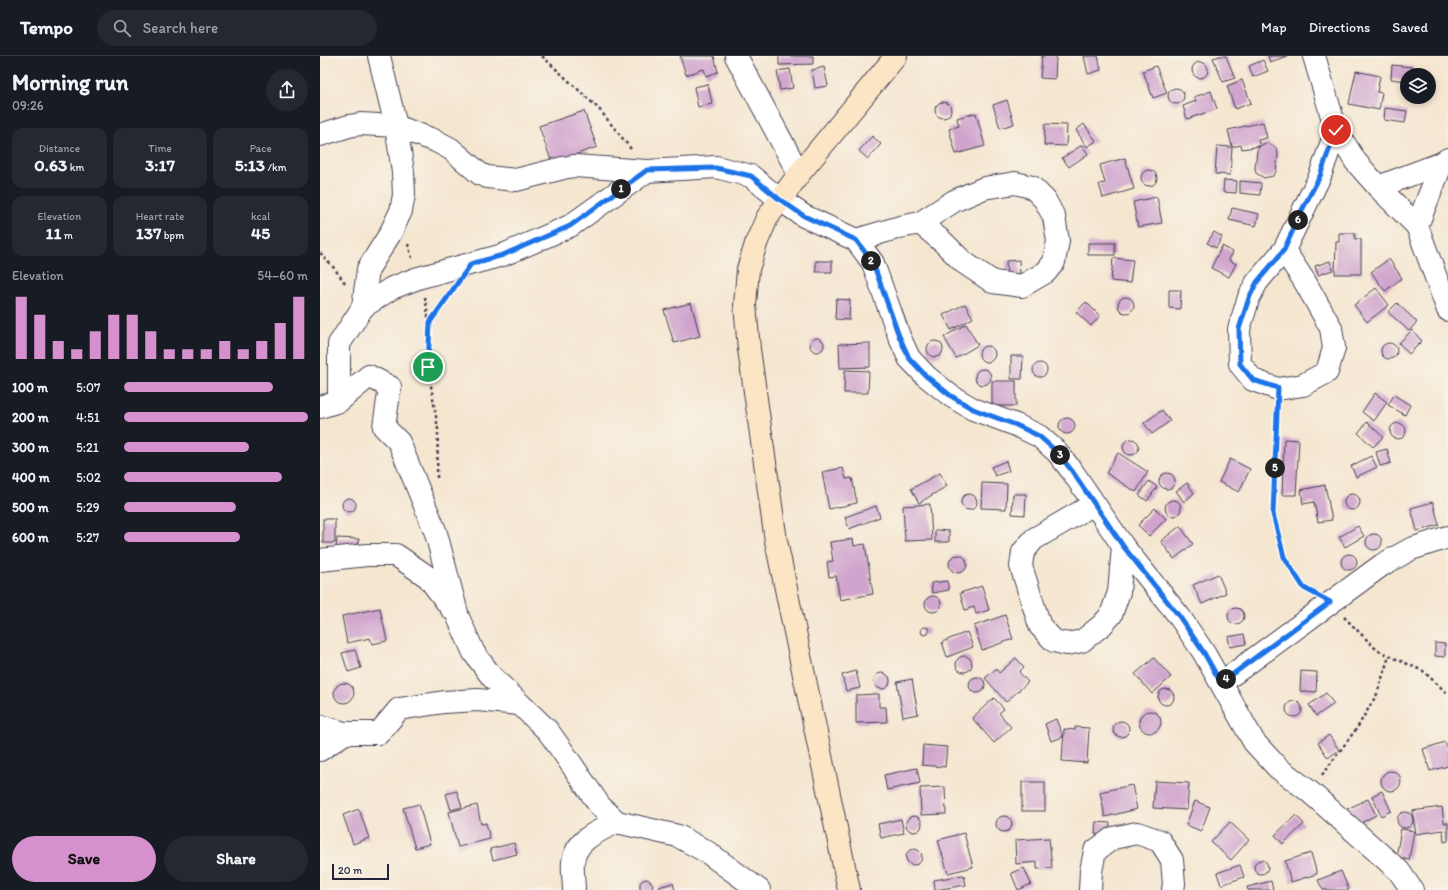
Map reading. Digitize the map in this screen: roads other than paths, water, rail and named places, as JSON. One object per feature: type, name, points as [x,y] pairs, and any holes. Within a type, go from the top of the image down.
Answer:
[{"type":"street","points":[[363,307],[368,269],[390,234],[401,211],[404,195],[404,172],[396,126],[379,56]]},
{"type":"street","points":[[736,56],[799,174]]},
{"type":"street","points":[[848,890],[776,541],[748,349],[745,305],[748,269],[757,241],[767,218],[779,199],[887,65],[896,56]]},
{"type":"street","points":[[1314,56],[1336,130],[1356,162],[1378,187],[1417,226],[1448,310]]},
{"type":"street","points":[[320,135],[361,124],[396,126],[436,141],[451,150],[475,171],[487,177],[516,180],[574,166],[647,170],[716,168],[751,176],[779,199],[804,216],[856,240],[873,263],[899,336],[909,358],[926,376],[951,396],[973,409],[1016,425],[1039,436],[1057,452],[1072,471],[1123,546],[1179,616],[1204,653],[1254,742],[1278,768],[1310,792],[1399,871],[1412,890]]},
{"type":"street","points":[[1284,250],[1331,328],[1334,348],[1326,372],[1303,385],[1278,388],[1253,380],[1240,364],[1239,329],[1249,298],[1257,282],[1284,250],[1302,210],[1320,176],[1336,130]]},
{"type":"street","points":[[1378,187],[1445,161]]},
{"type":"street","points":[[1417,226],[1445,161]]},
{"type":"street","points":[[330,404],[339,344],[363,307],[392,288],[418,278],[503,255],[570,226],[647,170]]},
{"type":"street","points":[[856,240],[900,227],[920,223],[954,201],[984,188],[1015,183],[1032,187],[1045,200],[1054,217],[1058,241],[1054,262],[1046,272],[1022,286],[993,282],[963,262],[943,242],[920,223]]},
{"type":"street","points":[[330,404],[369,376],[390,387],[384,427],[399,442],[436,532],[458,617],[474,653],[492,677],[548,731],[600,806],[617,822],[678,836],[707,852],[759,890]]},
{"type":"street","points":[[1094,504],[1034,539],[1023,552],[1021,566],[1040,626],[1054,641],[1068,644],[1082,641],[1102,625],[1111,615],[1119,592],[1123,546]]},
{"type":"street","points":[[1221,683],[1382,565],[1411,549],[1448,538]]},
{"type":"street","points":[[320,560],[367,554],[396,555],[428,577],[458,617]]},
{"type":"street","points":[[320,726],[344,733],[379,733],[399,709],[444,702],[471,701],[519,704]]},
{"type":"street","points":[[320,750],[344,733]]},
{"type":"street","points":[[574,890],[573,861],[579,846],[592,834],[617,822]]},
{"type":"street","points":[[1090,890],[1090,871],[1095,851],[1112,838],[1137,833],[1160,841],[1172,860],[1173,890]]}]
